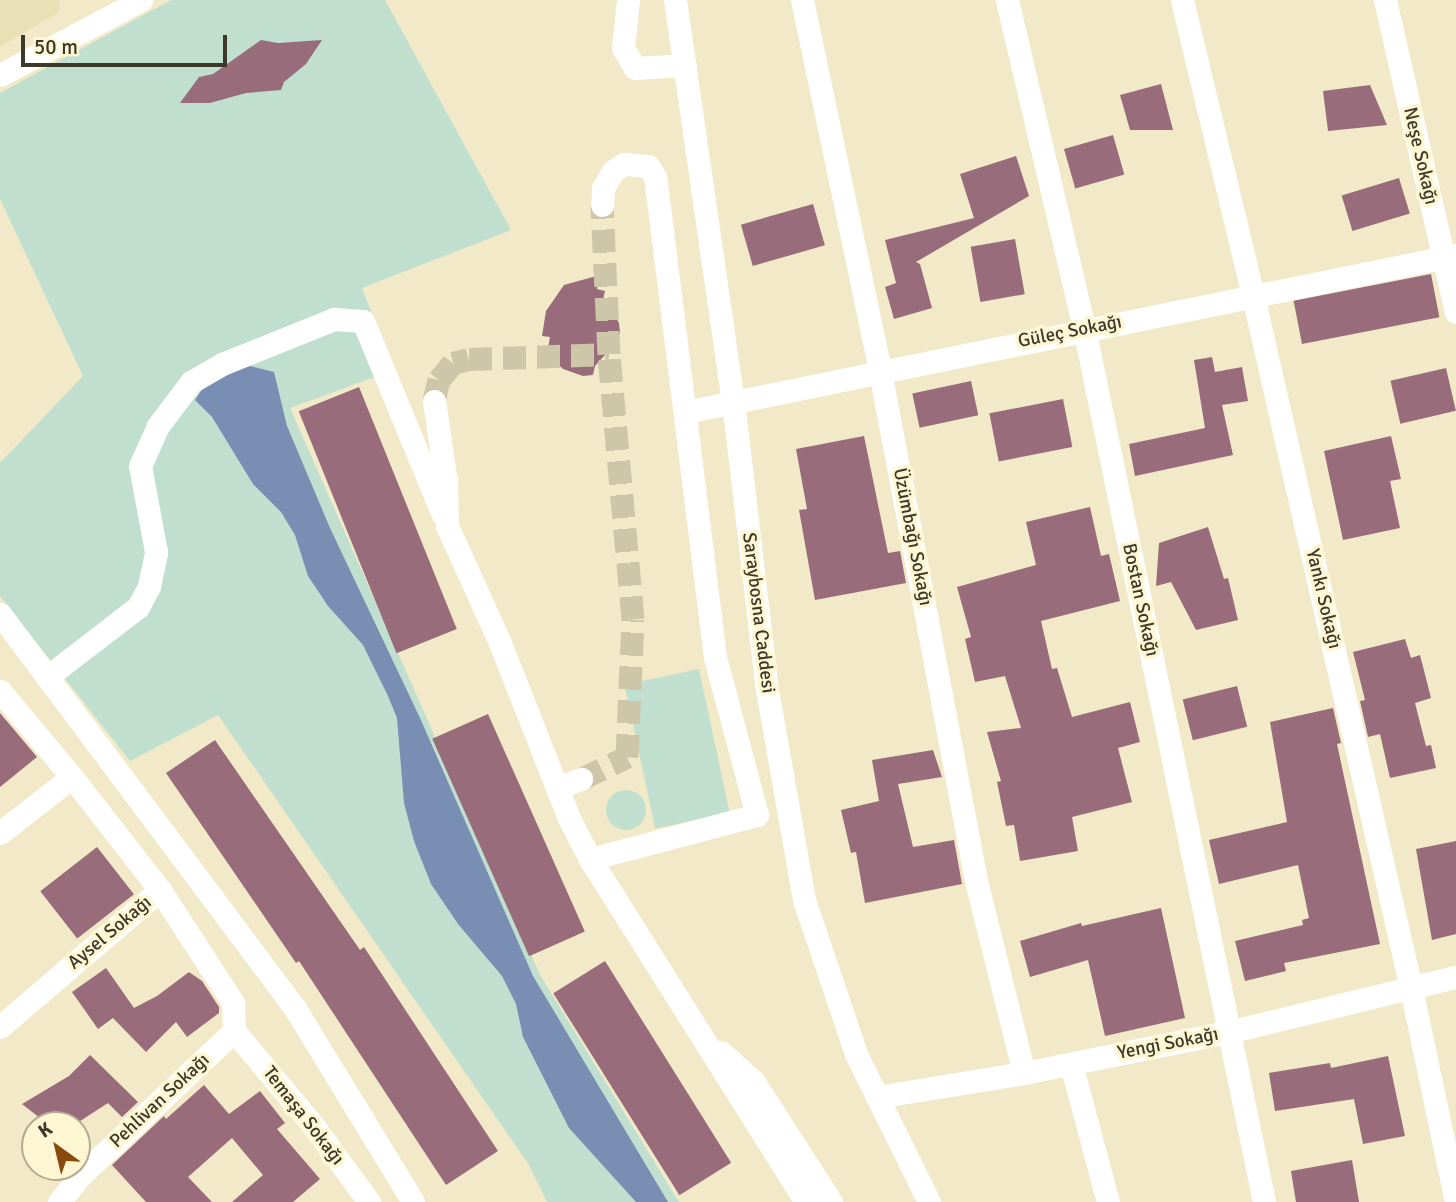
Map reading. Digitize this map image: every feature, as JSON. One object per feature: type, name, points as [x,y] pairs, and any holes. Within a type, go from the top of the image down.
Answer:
[{"type":"street","points":[[0,75],[141,0]]},
{"type":"street","points":[[628,0],[623,48],[635,68],[685,65]]},
{"type":"street","name":"Saraybosna Caddesi","points":[[675,0],[733,401],[766,684],[804,900],[856,1054],[929,1202]]},
{"type":"street","name":"Üzümbağı Sokağı","points":[[802,0],[880,371],[976,881],[1024,1073]]},
{"type":"street","name":"Bostan Sokağı","points":[[1007,0],[1084,328],[1265,1202]]},
{"type":"street","name":"Yankı Sokağı","points":[[1182,0],[1253,296],[1411,988],[1456,1201]]},
{"type":"street","name":"Neşe Sokağı","points":[[1385,0],[1450,256],[1456,312]]},
{"type":"street","points":[[590,859],[757,815],[715,657],[655,177],[648,166],[624,164],[613,171],[603,188],[601,205]]},
{"type":"street","name":"Güleç Sokağı","points":[[685,412],[1084,328],[1450,256]]},
{"type":"street","points":[[47,677],[138,607],[149,586],[156,552],[140,466],[158,426],[191,382],[222,364],[334,319],[363,321],[447,526],[500,643],[557,788],[590,859],[806,1202]]},
{"type":"street","points":[[434,401],[446,481],[447,526]]},
{"type":"street","points":[[0,614],[296,1010],[413,1202]]},
{"type":"street","points":[[0,691],[72,777],[160,890]]},
{"type":"street","points":[[0,834],[72,777]]},
{"type":"street","points":[[557,788],[581,779]]},
{"type":"street","name":"Aysel Sokağı","points":[[0,1027],[160,890],[233,1003],[234,1031]]},
{"type":"street","name":"Yengi Sokağı","points":[[877,1097],[1024,1073],[1228,1032],[1456,977]]},
{"type":"street","name":"Temaşa Sokağı","points":[[234,1031],[312,1124],[359,1198]]},
{"type":"street","name":"Pehlivan Sokağı","points":[[59,1202],[80,1176],[234,1031]]},
{"type":"street","points":[[698,1031],[754,1082],[831,1202]]},
{"type":"street","points":[[1071,1064],[1108,1202]]},
{"type":"shaded area","points":[[0,0],[60,0],[59,12],[0,47]]},
{"type":"green space","points":[[171,0],[385,0],[511,230],[362,288],[394,370],[290,408],[540,975],[679,1202],[547,1202],[529,1165],[218,715],[130,761],[0,596],[0,463],[83,376],[0,199],[0,93]]},
{"type":"green space","points":[[699,669],[730,813],[655,829],[625,685]]},
{"type":"green space","points":[[626,790],[634,791],[640,796],[645,802],[645,818],[640,824],[634,829],[626,830],[618,829],[612,824],[607,818],[606,810],[607,802],[612,796],[618,791]]},
{"type":"water","points":[[250,366],[274,372],[287,426],[330,528],[420,718],[533,976],[668,1202],[636,1202],[569,1128],[523,1037],[516,1004],[502,976],[458,924],[431,884],[414,841],[404,803],[397,718],[388,696],[363,645],[328,606],[308,576],[295,535],[281,512],[253,484],[212,417],[195,400],[207,382],[225,367]]},
{"type":"building","points":[[261,40],[278,43],[322,40],[306,64],[284,82],[281,90],[246,93],[210,103],[180,103],[199,77],[213,74]]},
{"type":"building","points":[[1161,84],[1173,130],[1130,130],[1120,95]]},
{"type":"building","points":[[1370,85],[1387,125],[1328,131],[1323,91]]},
{"type":"building","points":[[1113,135],[1124,174],[1075,188],[1064,149]]},
{"type":"building","points":[[1016,156],[1029,196],[916,262],[920,264],[932,308],[894,319],[885,287],[896,283],[885,240],[974,218],[960,174]]},
{"type":"building","points":[[1399,178],[1410,213],[1352,231],[1342,196]]},
{"type":"building","points":[[813,204],[825,245],[753,266],[741,225]]},
{"type":"building","points":[[1015,239],[1025,294],[980,302],[971,247]]},
{"type":"building","points":[[1431,274],[1439,317],[1302,344],[1294,301]]},
{"type":"building","points":[[600,275],[597,289],[605,291],[600,313],[615,316],[620,333],[613,346],[595,366],[593,375],[583,376],[563,369],[547,354],[550,337],[542,336],[546,311],[564,285]]},
{"type":"building","points":[[1212,357],[1215,372],[1242,367],[1248,401],[1222,405],[1233,455],[1135,476],[1129,444],[1205,428],[1194,360]]},
{"type":"building","points":[[1446,368],[1456,411],[1400,424],[1390,381]]},
{"type":"building","points":[[971,381],[978,415],[920,428],[912,393]]},
{"type":"building","points":[[359,387],[457,629],[397,653],[299,411]]},
{"type":"building","points":[[1063,399],[1072,447],[999,461],[989,413]]},
{"type":"building","points":[[864,436],[888,553],[900,551],[906,583],[815,600],[799,510],[807,509],[796,449]]},
{"type":"building","points":[[1391,436],[1401,479],[1390,481],[1400,528],[1343,540],[1324,451]]},
{"type":"building","points":[[1090,507],[1101,556],[1109,554],[1120,601],[1041,621],[1052,669],[1057,668],[1072,717],[1130,702],[1140,742],[1118,748],[1132,802],[1072,817],[1078,851],[1020,861],[1014,825],[1006,826],[997,782],[1001,781],[987,732],[1021,728],[1005,676],[975,682],[965,639],[971,637],[957,587],[1036,565],[1026,522]]},
{"type":"building","points":[[1208,527],[1224,579],[1228,578],[1238,620],[1196,630],[1171,582],[1156,586],[1159,543]]},
{"type":"building","points":[[1405,639],[1411,658],[1420,655],[1431,698],[1415,703],[1426,746],[1431,745],[1436,768],[1390,778],[1380,734],[1368,737],[1360,701],[1365,700],[1353,652]]},
{"type":"building","points":[[1237,686],[1247,727],[1193,740],[1183,700]]},
{"type":"building","points":[[1333,708],[1341,743],[1337,744],[1380,944],[1284,963],[1286,971],[1245,981],[1235,941],[1303,925],[1302,920],[1309,918],[1298,865],[1219,884],[1209,840],[1287,822],[1270,722]]},
{"type":"building","points":[[0,713],[37,757],[0,787]]},
{"type":"building","points":[[488,714],[585,931],[529,956],[432,739]]},
{"type":"building","points":[[215,740],[360,950],[364,947],[498,1151],[446,1185],[299,961],[296,963],[166,773]]},
{"type":"building","points":[[933,750],[942,777],[898,784],[913,847],[954,840],[962,884],[865,903],[856,852],[851,853],[841,810],[879,801],[872,760]]},
{"type":"building","points":[[1456,841],[1456,934],[1432,940],[1416,849]]},
{"type":"building","points":[[97,847],[134,894],[77,939],[40,891]]},
{"type":"building","points":[[1161,908],[1185,1018],[1105,1036],[1088,960],[1030,977],[1020,941],[1081,923],[1082,926]]},
{"type":"building","points":[[605,961],[731,1163],[679,1195],[553,993]]},
{"type":"building","points":[[106,968],[134,1008],[157,996],[189,972],[202,981],[219,1007],[219,1013],[187,1037],[176,1022],[146,1052],[113,1018],[98,1029],[72,992]]},
{"type":"building","points":[[90,1055],[138,1102],[122,1117],[108,1103],[91,1114],[91,1111],[31,1111],[22,1104],[69,1076]]},
{"type":"building","points":[[1388,1056],[1405,1136],[1363,1144],[1354,1099],[1275,1111],[1269,1073],[1330,1063],[1331,1068]]},
{"type":"building","points":[[204,1085],[229,1114],[260,1091],[285,1123],[277,1129],[320,1179],[293,1202],[232,1202],[263,1175],[232,1138],[188,1177],[212,1202],[146,1202],[112,1165],[164,1116],[166,1119]]},
{"type":"building","points":[[1352,1160],[1359,1202],[1296,1202],[1291,1171]]},
{"type":"tunnel","points":[[581,779],[627,757],[633,619],[609,354],[602,205]]},
{"type":"tunnel","points":[[434,401],[439,380],[453,363],[469,359],[609,354]]}]
